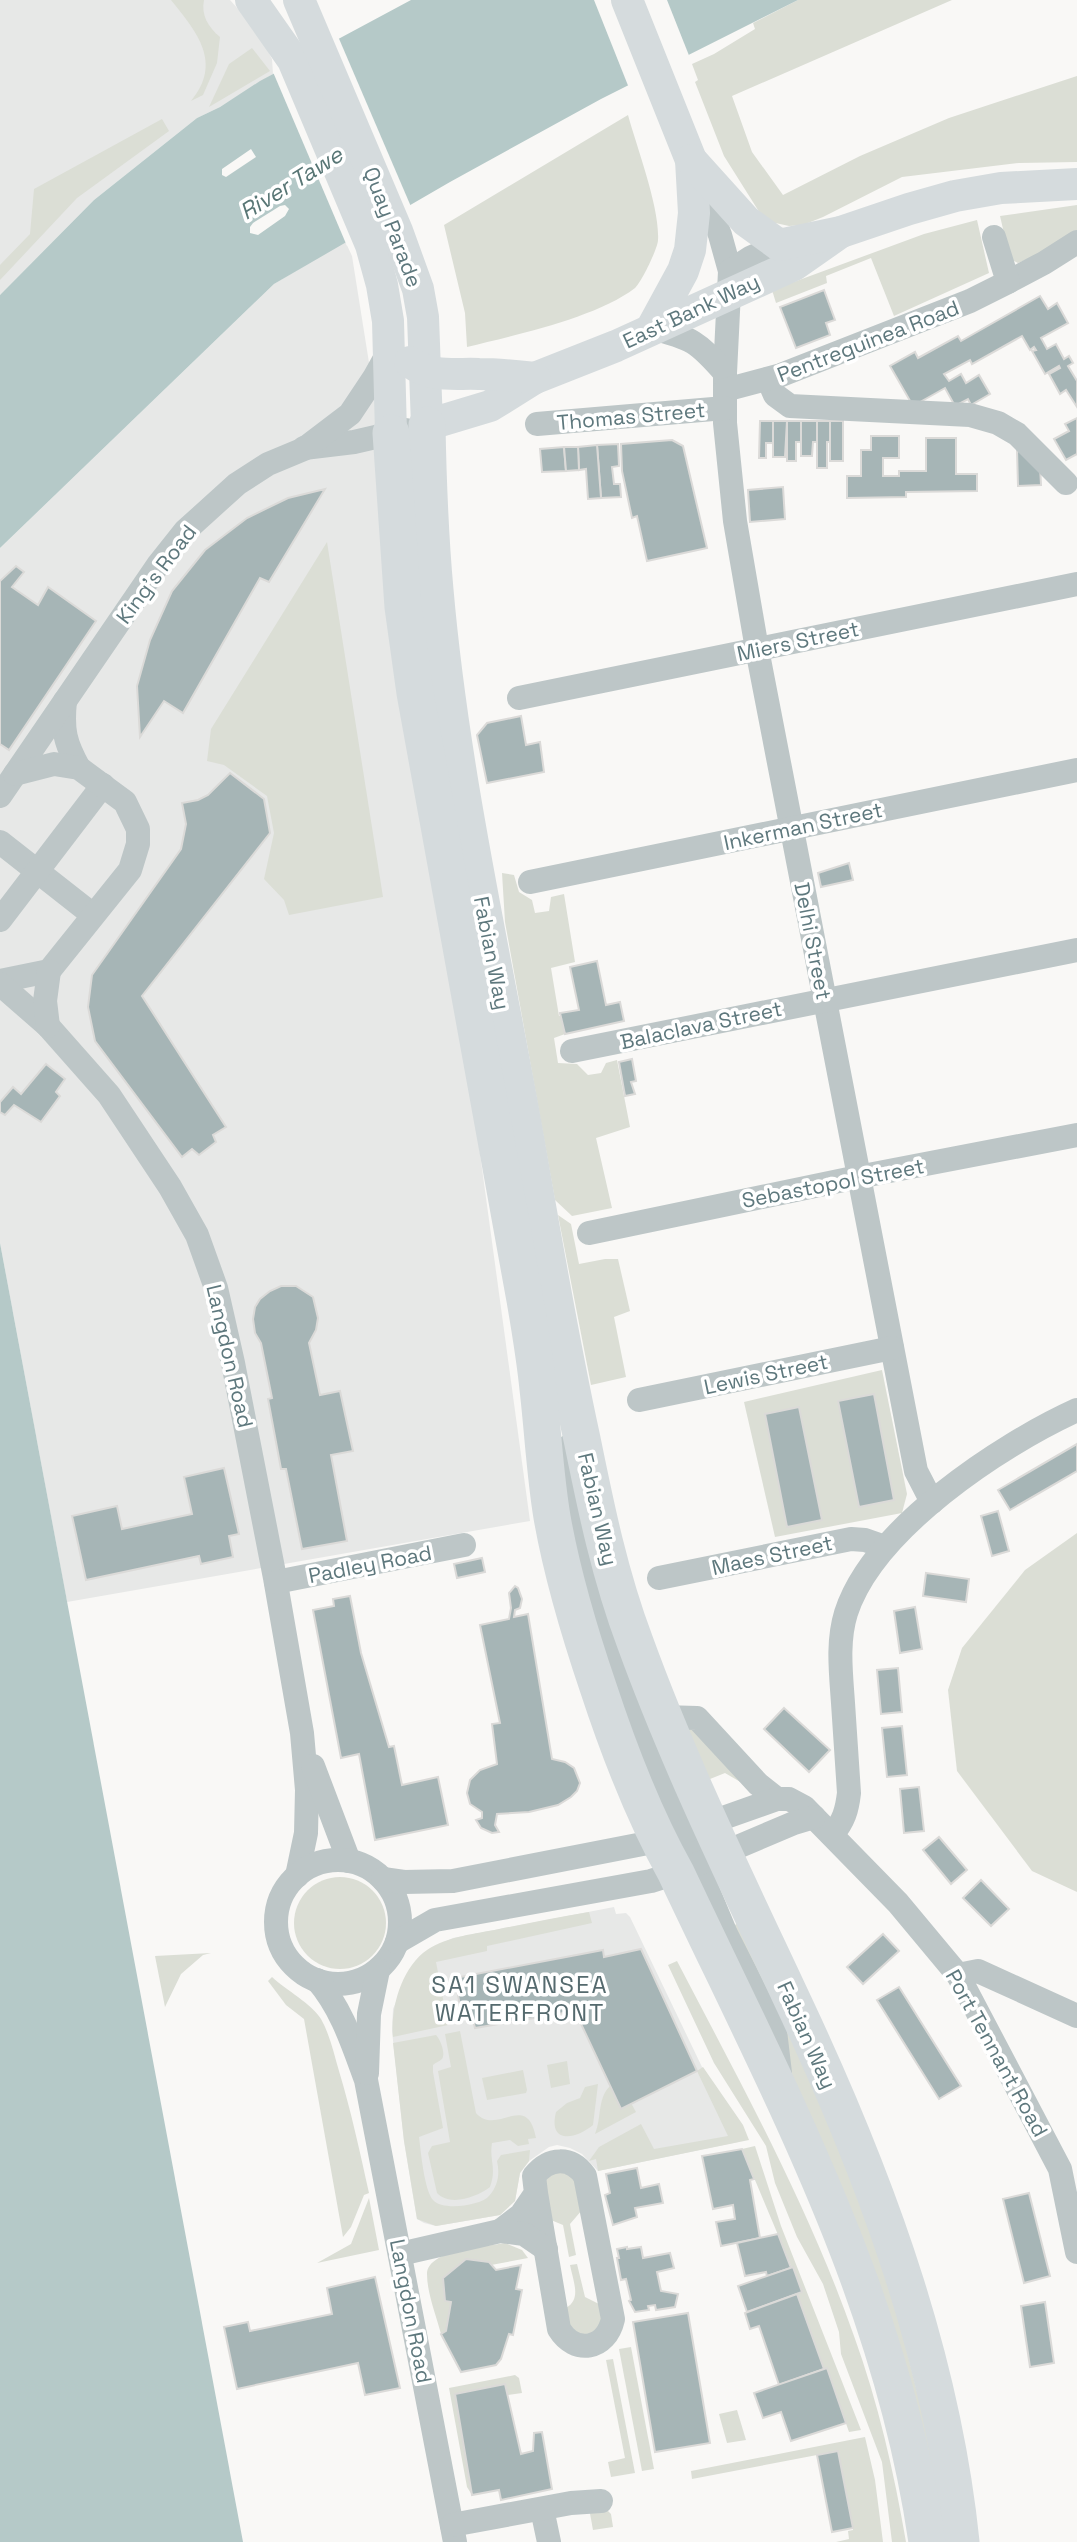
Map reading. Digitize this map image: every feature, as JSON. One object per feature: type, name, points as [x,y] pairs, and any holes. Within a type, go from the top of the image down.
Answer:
[{"type":"highway","name":"Fabian Way","points":[[427,425],[429,507],[449,701],[476,868],[566,1366],[604,1544],[632,1634],[663,1717],[691,1847],[783,2095],[830,2199],[869,2301],[893,2377],[922,2506],[927,2542]]},
{"type":"highway","name":"Fabian Way","points":[[391,433],[403,607],[417,704],[525,1300],[538,1385],[551,1513],[559,1555],[585,1649],[614,1736],[691,1847],[811,2041],[889,2231],[906,2280],[930,2370],[961,2542]]},
{"type":"main road","name":"Quay Parade","points":[[251,0],[306,52]]},
{"type":"main road","points":[[289,0],[287,17],[306,52]]},
{"type":"main road","name":"Quay Parade","points":[[299,0],[306,52],[384,238],[418,289],[427,371],[427,425]]},
{"type":"main road","points":[[627,0],[691,160],[694,213],[690,250],[683,271],[652,328]]},
{"type":"main road","points":[[691,160],[746,221],[779,245]]},
{"type":"main road","name":"East Bank Way","points":[[779,245],[841,232],[955,196],[1001,188],[1077,184]]},
{"type":"main road","name":"East Bank Way","points":[[427,425],[490,406],[535,378],[616,346],[652,328],[730,282],[793,265],[841,232]]},
{"type":"main road","name":"Quay Parade","points":[[384,238],[382,285],[388,336],[391,433]]},
{"type":"main road","points":[[388,336],[412,363],[427,371]]},
{"type":"main road","name":"East Bank Way","points":[[427,371],[452,376],[480,374],[535,378]]},
{"type":"street","name":"Delhi Street","points":[[691,160],[720,234],[730,282],[725,391],[735,521],[757,649],[916,1471],[932,1502]]},
{"type":"street","points":[[994,237],[1008,282]]},
{"type":"street","name":"Pentreguinea Road","points":[[725,391],[768,379],[970,301],[1044,263],[1077,242]]},
{"type":"street","points":[[730,282],[750,258],[779,245]]},
{"type":"street","points":[[652,328],[701,346],[725,391]]},
{"type":"street","name":"King's Road","points":[[0,796],[158,565],[185,531],[237,484],[268,464],[304,449],[350,414],[388,336]]},
{"type":"street","points":[[768,379],[775,395],[790,405],[970,415],[998,423],[1017,433],[1066,483]]},
{"type":"street","name":"Thomas Street","points":[[537,424],[725,391]]},
{"type":"street","name":"King's Road","points":[[304,449],[354,442],[427,425]]},
{"type":"street","name":"Miers Street","points":[[519,698],[1077,584]]},
{"type":"street","points":[[65,701],[63,725],[68,747],[79,768]]},
{"type":"street","points":[[15,774],[54,764],[79,768],[125,802],[138,829],[138,844],[130,870],[49,971],[45,1001],[48,1026]]},
{"type":"street","name":"Inkerman Street","points":[[530,882],[1077,770]]},
{"type":"street","points":[[0,920],[103,785]]},
{"type":"street","points":[[0,842],[93,915]]},
{"type":"street","name":"Balaclava Street","points":[[572,1051],[1077,950]]},
{"type":"street","points":[[0,983],[49,971]]},
{"type":"street","name":"Langdon Road","points":[[0,983],[48,1026],[109,1095],[170,1187],[197,1235],[216,1288],[276,1582],[302,1732],[307,1790],[306,1833],[298,1876]]},
{"type":"street","name":"Sebastopol Street","points":[[589,1233],[1077,1135]]},
{"type":"street","name":"Lewis Street","points":[[639,1400],[892,1348]]},
{"type":"street","points":[[566,1366],[568,1438],[575,1513],[596,1599],[621,1676],[691,1847]]},
{"type":"street","points":[[832,1835],[841,1825],[847,1811],[849,1793],[840,1648],[846,1612],[862,1580],[885,1547],[932,1502],[986,1462],[1046,1424],[1077,1410]]},
{"type":"street","name":"Maes Street","points":[[659,1578],[850,1539],[865,1539],[885,1547]]},
{"type":"street","name":"Padley Road","points":[[276,1582],[464,1545]]},
{"type":"street","name":"Port Tennant Road","points":[[663,1717],[697,1718],[758,1784],[777,1799],[789,1799],[804,1807],[898,1903],[958,1975],[1068,2167],[1077,2252]]},
{"type":"street","name":"Langdon Road","points":[[302,1732],[349,1861]]},
{"type":"street","points":[[397,1942],[435,1920],[651,1881],[691,1847],[777,1799]]},
{"type":"street","points":[[383,1879],[404,1882],[453,1881],[691,1847],[814,1817]]},
{"type":"street","points":[[349,1861],[373,1870],[383,1879],[393,1893],[399,1909],[400,1925],[397,1942],[386,1962],[378,1970],[349,1984],[332,1984],[317,1980],[295,1966],[285,1954],[276,1925],[285,1890],[298,1876],[321,1863],[349,1861]]},
{"type":"street","name":"Langdon Road","points":[[366,2080],[369,2014],[378,1970]]},
{"type":"street","points":[[958,1975],[978,1971],[1077,2016]]},
{"type":"street","name":"Langdon Road","points":[[317,1980],[330,1996],[343,2021],[366,2080],[454,2534]]},
{"type":"street","points":[[554,2161],[570,2162],[580,2168],[585,2176],[613,2319],[610,2332],[603,2341],[589,2345],[574,2343],[565,2339],[559,2329],[536,2193],[534,2176],[542,2167],[554,2161]]},
{"type":"street","points":[[500,2231],[521,2215],[536,2193]]},
{"type":"street","points":[[400,2254],[500,2231],[524,2234],[546,2249]]},
{"type":"street","points":[[454,2534],[542,2509],[601,2501]]},
{"type":"street","points":[[542,2509],[548,2542]]},
{"type":"shaded area","points":[[0,0],[230,0],[256,29],[272,59],[273,74],[197,118],[94,200],[0,295]]},
{"type":"shaded area","points":[[171,0],[204,0],[206,20],[220,37],[217,63],[203,95],[191,101],[205,74],[206,61],[197,36]]},
{"type":"shaded area","points":[[798,0],[952,0],[732,96],[752,152],[783,195],[860,156],[949,118],[1077,76],[1077,162],[1019,163],[902,177],[803,225],[789,226],[763,218],[724,156],[695,82],[698,80],[692,64],[755,29],[753,23]]},
{"type":"shaded area","points":[[252,48],[270,71],[209,107],[229,64]]},
{"type":"shaded area","points":[[628,115],[652,195],[658,227],[655,250],[638,285],[619,299],[577,317],[467,347],[465,313],[444,225]]},
{"type":"shaded area","points":[[162,119],[169,131],[77,198],[0,280],[0,265],[30,234],[34,189]]},
{"type":"shaded area","points":[[1077,205],[1077,239],[1018,263],[1010,259],[1000,216]]},
{"type":"shaded area","points":[[977,220],[989,273],[894,316],[871,258],[826,276],[827,283],[776,303],[772,290],[924,234]]},
{"type":"shaded area","points":[[345,241],[352,256],[392,507],[530,1521],[67,1602],[0,1243],[0,548],[274,284]]},
{"type":"shaded area","points":[[327,542],[383,897],[289,915],[284,900],[264,879],[274,833],[267,796],[224,765],[207,761],[211,729]]},
{"type":"shaded area","points":[[502,873],[514,875],[519,892],[532,900],[535,913],[549,911],[551,897],[564,894],[575,962],[551,968],[559,1016],[564,1016],[565,1034],[554,1038],[558,1063],[577,1064],[588,1075],[601,1073],[606,1063],[617,1060],[630,1127],[596,1138],[612,1208],[572,1216],[555,1200],[505,922]]},
{"type":"shaded area","points":[[558,1215],[571,1224],[579,1264],[618,1259],[630,1311],[614,1317],[626,1377],[591,1385]]},
{"type":"shaded area","points":[[882,1370],[907,1494],[902,1513],[775,1537],[744,1402]]},
{"type":"shaded area","points":[[1077,1533],[1077,1892],[1032,1871],[957,1771],[948,1690],[962,1648],[1025,1570]]},
{"type":"shaded area","points":[[687,1724],[749,1787],[725,1773],[705,1781]]},
{"type":"shaded area","points":[[340,1877],[358,1881],[372,1891],[382,1905],[386,1923],[382,1941],[372,1955],[358,1965],[340,1969],[322,1965],[308,1955],[298,1941],[294,1923],[298,1905],[308,1891],[322,1881]]},
{"type":"shaded area","points":[[614,1907],[616,1914],[626,1913],[630,1917],[738,2142],[598,2171],[582,2154],[557,2145],[549,2147],[529,2161],[520,2173],[515,2201],[500,2215],[436,2226],[417,2219],[404,2141],[392,2031],[393,2009],[409,1971],[429,1949],[453,1938]]},
{"type":"shaded area","points":[[589,1912],[592,1923],[487,1946],[487,1951],[436,1962],[448,2025],[393,2037],[396,2001],[404,1977],[418,1957],[427,1950],[462,1936]]},
{"type":"shaded area","points":[[744,1920],[873,2216],[951,2527],[731,1927]]},
{"type":"shaded area","points":[[211,1953],[203,1955],[181,1974],[165,2007],[155,1956]]},
{"type":"shaded area","points":[[677,1961],[795,2192],[836,2287],[878,2412],[906,2542],[892,2542],[882,2462],[841,2354],[839,2332],[823,2284],[797,2237],[775,2183],[766,2146],[714,2063],[668,1965]]},
{"type":"shaded area","points":[[272,1977],[321,2019],[343,2086],[369,2193],[364,2195],[351,2227],[343,2237],[304,2019],[286,2005],[268,1981]]},
{"type":"shaded area","points":[[460,2031],[476,2113],[484,2119],[493,2120],[519,2115],[526,2117],[532,2124],[536,2138],[528,2139],[529,2144],[518,2146],[510,2140],[492,2143],[493,2174],[490,2187],[471,2197],[456,2200],[437,2193],[428,2153],[432,2146],[450,2142],[438,2071],[451,2067],[445,2034]]},
{"type":"shaded area","points":[[436,2035],[443,2053],[442,2059],[433,2065],[433,2072],[443,2128],[419,2137],[427,2188],[433,2200],[444,2205],[461,2206],[478,2202],[489,2196],[496,2184],[497,2161],[501,2155],[530,2150],[529,2161],[520,2173],[515,2201],[500,2215],[436,2226],[417,2219],[404,2141],[393,2043]]},
{"type":"shaded area","points":[[567,2061],[570,2084],[551,2088],[547,2065]]},
{"type":"shaded area","points":[[703,2067],[743,2125],[749,2140],[598,2171],[596,2159],[589,2161],[599,2147],[641,2124],[654,2149],[728,2136],[697,2071]]},
{"type":"shaded area","points":[[523,2070],[526,2093],[487,2100],[482,2078]]},
{"type":"shaded area","points":[[598,2084],[593,2125],[571,2136],[559,2134],[556,2130],[556,2112],[567,2103],[580,2098],[585,2087]]},
{"type":"shaded area","points":[[610,2086],[631,2103],[636,2112],[595,2134],[601,2102]]},
{"type":"shaded area","points":[[755,2146],[781,2226],[861,2430],[849,2432],[797,2294],[802,2292],[742,2149]]},
{"type":"shaded area","points":[[558,2170],[574,2178],[582,2210],[570,2224],[576,2255],[569,2257],[563,2225],[546,2218],[543,2188],[548,2174]]},
{"type":"shaded area","points":[[369,2198],[379,2250],[317,2263],[351,2244]]},
{"type":"shaded area","points":[[505,2243],[522,2250],[528,2258],[491,2265],[489,2262],[466,2259],[445,2301],[451,2302],[446,2331],[441,2334],[428,2289],[427,2274],[430,2266],[447,2254]]},
{"type":"shaded area","points":[[577,2264],[585,2297],[601,2305],[604,2318],[597,2332],[581,2335],[570,2327],[566,2308],[575,2295],[570,2265]]},
{"type":"shaded area","points":[[631,2347],[654,2469],[642,2471],[619,2349]]},
{"type":"shaded area","points":[[613,2359],[635,2473],[611,2477],[608,2462],[625,2458],[606,2360]]},
{"type":"shaded area","points":[[515,2375],[519,2378],[522,2393],[508,2395],[505,2384],[455,2394],[472,2495],[467,2487],[449,2388]]},
{"type":"shaded area","points":[[737,2410],[746,2440],[727,2443],[719,2414]]},
{"type":"shaded area","points":[[865,2437],[875,2480],[883,2542],[836,2542],[849,2539],[848,2531],[853,2530],[838,2451],[692,2479],[691,2471]]},
{"type":"shaded area","points":[[589,2508],[607,2510],[611,2514],[613,2527],[593,2530]]},
{"type":"water","name":"River Tawe","points":[[411,0],[798,0],[601,99],[450,182],[274,284],[0,548],[0,295],[94,200],[197,118],[220,107],[260,81]],"holes":[[[251,149],[256,157],[226,177],[222,175],[222,169]],[[285,205],[289,209],[285,216],[258,235],[250,233],[253,223]]]},
{"type":"water","points":[[0,1243],[243,2542],[0,2542]]},
{"type":"pier","points":[[594,0],[667,0],[690,58],[629,88]]},
{"type":"pier","points":[[337,34],[412,209],[347,246],[273,72]]},
{"type":"building","points":[[824,290],[835,320],[826,323],[830,335],[796,348],[780,307]]},
{"type":"building","points":[[1040,296],[1048,309],[1057,303],[1068,323],[1041,338],[1047,349],[1056,344],[1064,359],[1069,356],[1073,363],[1068,366],[1077,381],[1077,407],[1066,390],[1060,394],[1049,374],[1060,368],[1059,366],[1045,374],[1032,351],[1036,350],[1034,347],[1030,350],[1022,336],[972,364],[970,360],[944,374],[949,381],[961,374],[966,383],[979,375],[990,394],[971,405],[968,399],[955,406],[945,388],[913,406],[890,366],[915,352],[918,358],[958,336],[961,341]]},
{"type":"building","points":[[1077,418],[1077,454],[1066,460],[1054,439],[1069,431],[1065,424]]},
{"type":"building","points":[[760,421],[773,421],[773,443],[766,443],[766,458],[759,458]]},
{"type":"building","points":[[773,421],[787,421],[785,457],[773,457]]},
{"type":"building","points":[[787,421],[801,421],[801,442],[796,442],[796,461],[787,461]]},
{"type":"building","points":[[801,421],[817,421],[817,442],[813,442],[812,456],[801,456]]},
{"type":"building","points":[[817,421],[830,421],[827,468],[817,468]]},
{"type":"building","points":[[830,421],[843,421],[843,461],[830,461]]},
{"type":"building","points":[[871,436],[899,436],[899,458],[883,458],[883,476],[899,476],[899,471],[926,471],[926,438],[956,438],[956,474],[977,474],[977,491],[906,492],[906,497],[847,498],[847,476],[861,476],[861,450],[871,450]]},
{"type":"building","points":[[672,440],[683,446],[707,548],[647,561],[637,516],[632,518],[622,471],[621,444]]},
{"type":"building","points":[[618,444],[619,466],[612,467],[614,484],[620,484],[621,497],[601,498],[597,445]]},
{"type":"building","points":[[597,445],[601,498],[588,499],[586,469],[579,470],[578,447]]},
{"type":"building","points":[[564,447],[566,471],[542,472],[540,449]]},
{"type":"building","points":[[564,447],[578,447],[579,470],[566,471]]},
{"type":"building","points":[[1017,450],[1040,466],[1041,485],[1018,486]]},
{"type":"building","points":[[783,487],[785,519],[750,522],[748,490]]},
{"type":"building","points":[[325,489],[269,582],[260,578],[183,713],[164,701],[140,737],[137,686],[150,640],[172,591],[205,550],[247,518],[288,498]]},
{"type":"building","points":[[16,566],[24,572],[12,587],[38,605],[48,587],[96,621],[9,750],[0,744],[0,581]]},
{"type":"building","points":[[521,716],[526,745],[540,742],[544,772],[487,783],[477,735],[487,723]]},
{"type":"building","points":[[230,773],[264,799],[270,833],[142,996],[226,1127],[213,1135],[216,1142],[199,1155],[192,1149],[182,1157],[95,1041],[88,1007],[92,975],[181,849],[186,824],[182,803],[208,795]]},
{"type":"building","points":[[849,863],[853,880],[821,887],[818,873]]},
{"type":"building","points":[[597,961],[606,1005],[620,1002],[624,1021],[565,1034],[560,1013],[579,1010],[570,967]]},
{"type":"building","points":[[632,1059],[636,1081],[631,1082],[635,1094],[625,1096],[619,1062]]},
{"type":"building","points":[[46,1064],[65,1079],[56,1092],[60,1096],[41,1122],[14,1105],[5,1115],[0,1112],[0,1102],[13,1087],[21,1094]]},
{"type":"building","points":[[281,1286],[296,1286],[313,1297],[318,1318],[316,1330],[309,1343],[320,1395],[340,1391],[353,1451],[331,1455],[347,1541],[302,1549],[286,1469],[281,1469],[268,1399],[272,1398],[261,1343],[255,1333],[253,1319],[260,1299]]},
{"type":"building","points":[[874,1394],[894,1500],[859,1507],[838,1401]]},
{"type":"building","points":[[799,1407],[822,1520],[787,1527],[765,1414]]},
{"type":"building","points":[[1077,1444],[1077,1471],[1010,1510],[998,1490]]},
{"type":"building","points":[[224,1468],[239,1534],[229,1536],[233,1557],[201,1564],[199,1556],[86,1580],[72,1516],[117,1506],[122,1529],[192,1514],[184,1477]]},
{"type":"building","points":[[998,1511],[1009,1551],[992,1556],[981,1516]]},
{"type":"building","points":[[482,1558],[485,1572],[457,1578],[454,1564]]},
{"type":"building","points":[[926,1573],[969,1579],[966,1602],[923,1596]]},
{"type":"building","points":[[515,1586],[522,1599],[514,1617],[528,1614],[552,1759],[565,1762],[574,1768],[580,1783],[571,1797],[558,1805],[529,1812],[497,1814],[495,1825],[499,1832],[492,1833],[481,1828],[476,1820],[482,1818],[482,1812],[470,1804],[467,1793],[470,1780],[480,1770],[497,1764],[492,1724],[500,1723],[480,1625],[509,1619],[509,1593]]},
{"type":"building","points":[[350,1596],[361,1653],[389,1747],[394,1746],[402,1785],[438,1777],[448,1825],[375,1840],[359,1754],[341,1758],[313,1610],[334,1606],[333,1599]]},
{"type":"building","points":[[915,1607],[922,1649],[900,1653],[894,1611]]},
{"type":"building","points":[[898,1668],[902,1712],[881,1714],[877,1670]]},
{"type":"building","points":[[784,1708],[830,1750],[809,1772],[764,1729]]},
{"type":"building","points":[[902,1726],[907,1775],[887,1777],[882,1728]]},
{"type":"building","points":[[919,1787],[924,1831],[904,1833],[900,1789]]},
{"type":"building","points":[[939,1837],[967,1870],[951,1884],[923,1850]]},
{"type":"building","points":[[981,1880],[1009,1909],[991,1926],[963,1898]]},
{"type":"building","points":[[883,1934],[899,1951],[863,1984],[847,1967]]},
{"type":"building","points":[[641,1949],[697,2071],[621,2109],[575,2011],[475,2028],[469,2004],[460,2006],[455,1978],[603,1950],[604,1957]]},
{"type":"building","points":[[899,1987],[961,2086],[939,2099],[877,2000]]},
{"type":"building","points":[[742,2149],[754,2179],[750,2180],[760,2238],[721,2246],[716,2222],[735,2219],[733,2205],[713,2209],[702,2156]]},
{"type":"building","points":[[637,2168],[641,2188],[659,2184],[663,2203],[635,2208],[637,2217],[613,2225],[605,2195],[610,2193],[606,2174]]},
{"type":"building","points":[[1029,2193],[1050,2276],[1024,2283],[1003,2199]]},
{"type":"building","points":[[778,2234],[791,2268],[767,2276],[766,2272],[745,2276],[737,2243]]},
{"type":"building","points":[[641,2247],[643,2258],[670,2253],[674,2268],[657,2272],[661,2291],[678,2294],[675,2307],[656,2310],[655,2305],[648,2306],[649,2310],[635,2312],[629,2301],[631,2300],[626,2279],[621,2280],[617,2258],[617,2249]]},
{"type":"building","points":[[466,2259],[489,2262],[496,2270],[521,2265],[516,2289],[522,2290],[513,2335],[509,2334],[501,2359],[496,2365],[461,2372],[441,2334],[446,2331],[451,2302],[445,2301],[443,2278]]},
{"type":"building","points":[[793,2267],[802,2292],[747,2312],[738,2286]]},
{"type":"building","points":[[375,2277],[400,2388],[365,2395],[358,2363],[237,2389],[224,2327],[248,2322],[250,2331],[332,2314],[327,2288]]},
{"type":"building","points":[[797,2294],[824,2369],[779,2385],[759,2326],[750,2329],[745,2313]]},
{"type":"building","points":[[1045,2302],[1054,2363],[1030,2367],[1021,2306]]},
{"type":"building","points":[[688,2313],[710,2443],[655,2452],[633,2322]]},
{"type":"building","points":[[827,2368],[846,2423],[791,2441],[781,2412],[763,2418],[754,2393]]},
{"type":"building","points":[[505,2384],[521,2454],[533,2451],[534,2433],[542,2432],[552,2489],[501,2500],[499,2490],[472,2495],[455,2394]]},
{"type":"building","points":[[838,2451],[853,2528],[832,2532],[817,2455]]},
{"type":"district","name":"SA1 SWANSEA WATERFRONT","points":[[520,1998]]}]
